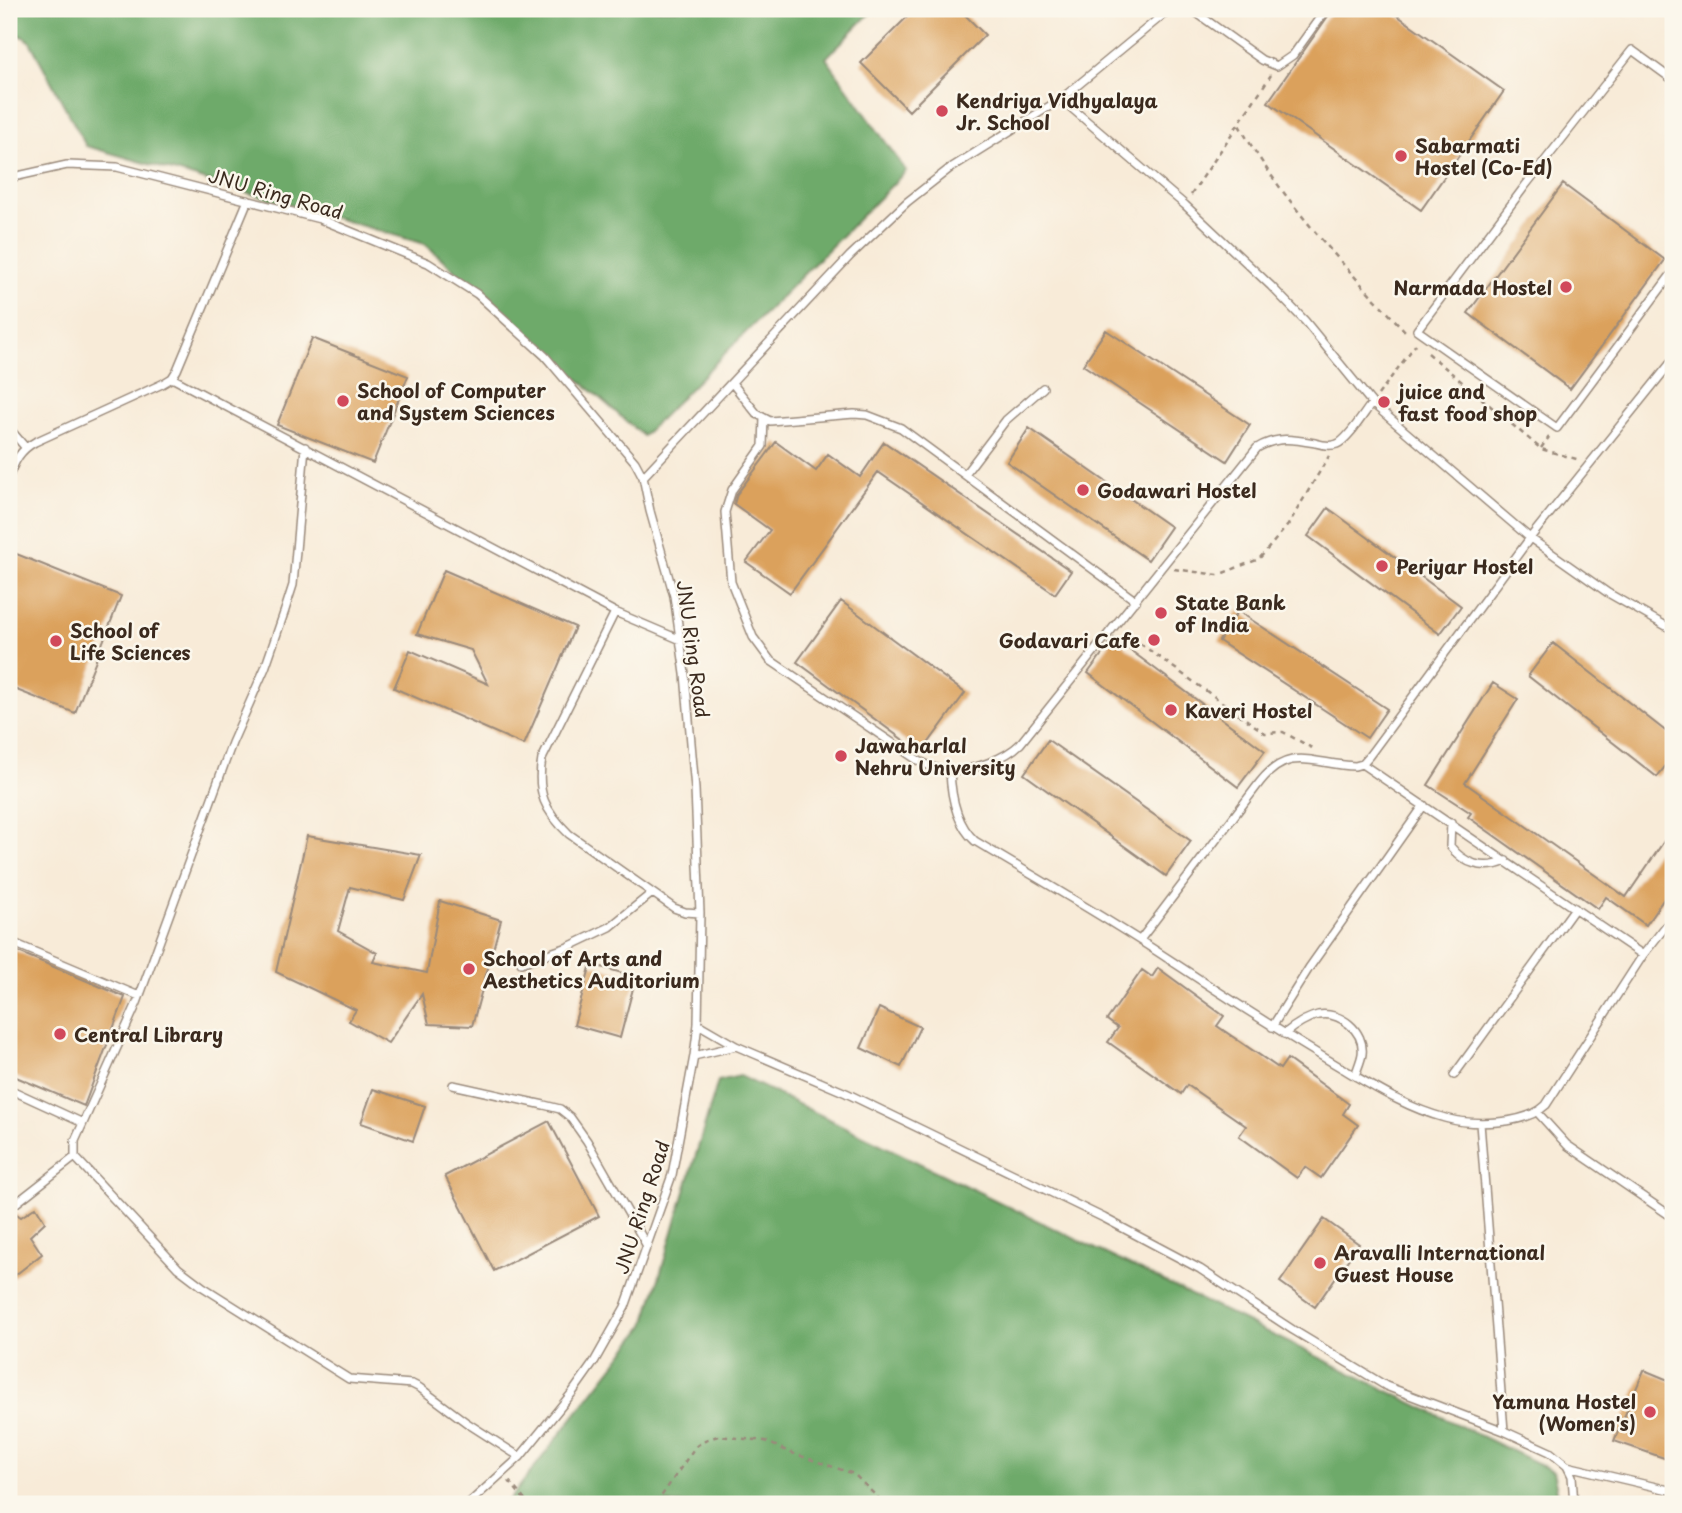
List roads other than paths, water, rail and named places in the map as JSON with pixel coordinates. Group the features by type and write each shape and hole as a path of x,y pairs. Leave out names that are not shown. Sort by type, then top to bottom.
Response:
{"lane":[{"path":"643,477 850,256 907,202 949,169 1061,99 1170,9"},
{"path":"1191,9 1262,60 1277,66 1293,55 1326,9"},
{"path":"1673,80 1632,50 1417,330 1557,428 1670,276 1673,278"},
{"path":"1061,99 1185,205 1306,321 1372,403 1530,538 1608,593 1673,630"},
{"name":"JNU Ring Road","path":"9,178 67,166 117,167 320,219 414,257 435,267 477,295 545,356 635,462 643,477 674,596 681,640 695,789 700,914 698,1024 694,1056 672,1175 625,1307 594,1362 572,1393 520,1457 468,1504"},
{"path":"9,476 25,447 172,378 248,200"},
{"path":"1362,764 1530,538 1673,360"},
{"path":"172,378 615,612 681,640"},
{"path":"732,383 757,414 771,421 854,414 867,415 901,428 1136,601"},
{"path":"965,474 1006,420 1043,388"},
{"path":"764,418 762,446 732,490 725,512 731,582 753,637 770,660 781,668 919,761 950,771 1010,754 1257,448 1267,442 1284,438 1327,446 1337,444 1344,440 1372,403"},
{"path":"9,428 25,447"},
{"path":"15,1204 74,1154 82,1123 139,996 232,743 265,668 293,585 304,447"},
{"path":"615,612 542,759 539,777 542,799 554,820 569,834 674,908 700,914"},
{"path":"1140,940 1268,772 1277,764 1291,759 1305,759 1345,766 1362,764 1643,955"},
{"path":"950,771 956,811 966,834 975,841 1140,940 1272,1027 1355,1076 1392,1097 1426,1112 1459,1122 1480,1123 1538,1113 1546,1105 1643,955 1673,918"},
{"path":"1272,1027 1309,968 1424,805"},
{"path":"1451,823 1450,846 1464,859 1482,866 1506,861"},
{"path":"521,963 568,947 610,927 652,893"},
{"path":"1454,1076 1575,908"},
{"path":"1665,929 1673,935"},
{"path":"9,941 139,996"},
{"path":"1284,1034 1299,1023 1319,1015 1328,1015 1351,1025 1361,1041 1362,1053 1355,1076"},
{"path":"698,1024 736,1046 846,1093 1200,1269 1293,1330 1386,1386 1504,1431 1550,1452 1567,1466 1572,1476 1574,1504"},
{"path":"694,1056 736,1046"},
{"path":"453,1085 560,1109 587,1141 647,1246"},
{"path":"9,1089 82,1123"},
{"path":"1538,1113 1574,1151 1668,1213"},
{"path":"1480,1123 1504,1431"},
{"path":"74,1154 178,1268 203,1287 349,1379 412,1384 421,1388 467,1423 520,1457"},
{"path":"1567,1466 1673,1491"}],"place":[{"name":"Kendriya Vidhyalaya Jr. School","path":"942,111"},
{"name":"Sabarmati Hostel (Co-Ed)","path":"1401,156"},
{"name":"Narmada Hostel","path":"1566,287"},
{"name":"School of Computer and System Sciences","path":"343,401"},
{"name":"juice and fast food shop","path":"1384,402"},
{"name":"Godawari Hostel","path":"1083,490"},
{"name":"Periyar Hostel","path":"1382,566"},
{"name":"State Bank of India","path":"1161,613"},
{"name":"Godavari Cafe","path":"1154,640"},
{"name":"School of Life Sciences","path":"56,641"},
{"name":"Kaveri Hostel","path":"1171,710"},
{"name":"Jawaharlal Nehru University","path":"841,756"},
{"name":"School of Arts and Aesthetics Auditorium","path":"469,969"},
{"name":"Central Library","path":"60,1034"},
{"name":"Aravalli International Guest House","path":"1320,1263"},
{"name":"Yamuna Hostel (Women's)","path":"1650,1412"}]}
